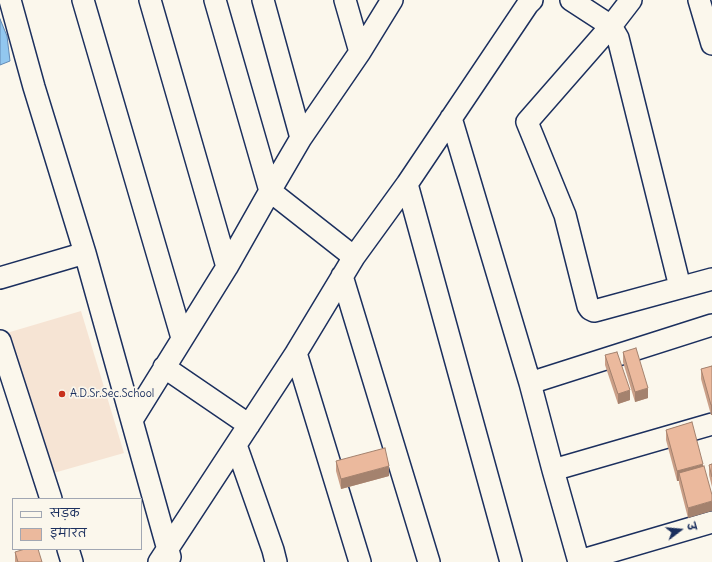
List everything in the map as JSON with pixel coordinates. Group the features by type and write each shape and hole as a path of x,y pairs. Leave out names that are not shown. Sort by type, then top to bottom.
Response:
{"street":[{"path":"10,0 34,87 86,253 132,420 166,557"},
{"path":"83,0 182,338"},
{"path":"150,0 227,267"},
{"path":"215,0 270,191 354,257"},
{"path":"262,0 301,138"},
{"path":"345,0 360,52"},
{"path":"132,420 227,267 301,138 360,52 392,0"},
{"path":"571,0 611,26 618,38 680,287"},
{"path":"631,0 611,26 528,122 565,215 590,309 594,311 712,279"},
{"path":"699,0 712,44"},
{"path":"166,557 296,353 354,257 407,184 529,1"},
{"path":"451,118 530,383 579,561 712,522"},
{"path":"407,184 511,562"},
{"path":"0,278 86,253"},
{"path":"342,276 429,562"},
{"path":"530,383 712,325"},
{"path":"0,341 51,498"},
{"path":"296,353 360,562"},
{"path":"164,367 249,425"},
{"path":"553,470 712,424"},
{"path":"236,445 276,562"},
{"path":"68,550 72,562"}],"shaded area":[{"name":"A.D.Sr.Sec.School","path":"81,311 124,453 43,476 0,335"}],"water":[{"path":"0,19 7,36 10,61 0,65"}],"building":[{"path":"636,348 648,388 635,392 623,352"},
{"path":"617,352 630,390 618,394 605,355"},
{"path":"712,366 712,405 711,405 701,369"},
{"path":"692,422 703,464 677,471 666,430"},
{"path":"385,448 389,466 341,479 336,461"},
{"path":"712,464 712,477 709,465"},
{"path":"704,466 712,495 712,501 688,508 679,473"},
{"path":"22,550 38,550 42,562 18,562 15,552"}],"place":[{"name":"A.D.Sr.Sec.School","path":"62,394"}]}
